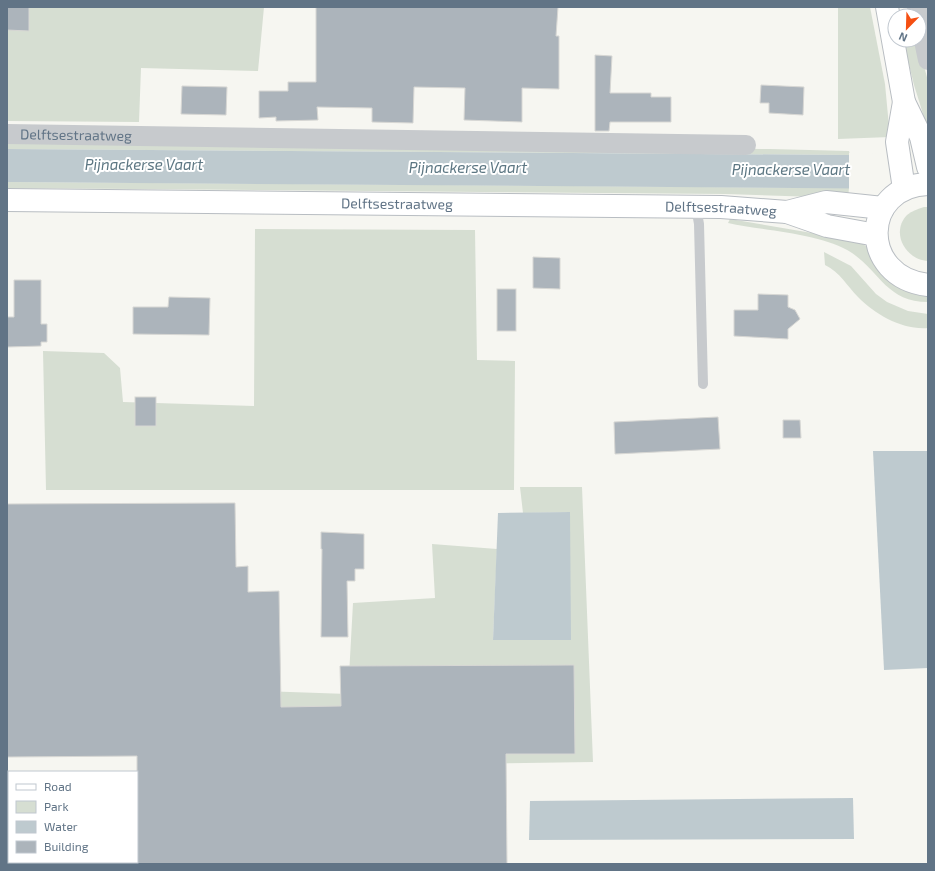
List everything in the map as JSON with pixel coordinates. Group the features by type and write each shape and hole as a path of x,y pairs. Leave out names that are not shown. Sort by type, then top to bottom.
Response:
{"main road":[{"path":"887,7 904,102 921,137 926,159"},
{"path":"894,197 898,151 897,142 904,102"},
{"path":"928,184 918,184 894,197 880,216 876,234 881,254 892,271 903,279 928,285"},
{"name":"Delftsestraatweg","path":"787,212 826,202 894,197"},
{"name":"Delftsestraatweg","path":"7,200 696,207 787,212 827,226 876,234"}],"street":[{"path":"917,7 928,60"},
{"name":"Delftsestraatweg","path":"7,134 746,144"}],"lane":[{"path":"696,207 699,224 703,384"}],"green space":[{"path":"7,7 264,7 258,71 141,68 139,122 7,121"},
{"path":"838,7 870,7 885,84 890,137 838,139"},
{"path":"905,48 919,48 928,81 928,130 914,85"},
{"path":"7,143 770,149 849,151 850,155 7,149"},
{"path":"7,182 849,188 848,198 725,194 7,188"},
{"path":"924,207 928,207 928,261 913,256 907,251 900,237 902,222 907,215"},
{"path":"730,219 859,241 928,293 928,302 914,301 893,292 862,261 840,246 809,237 728,223"},
{"path":"255,229 475,230 477,360 515,361 514,490 46,490 43,351 104,353 120,368 123,402 254,406"},
{"path":"824,252 851,266 876,294 887,302 908,311 928,314 928,328 909,327 899,324 873,310 858,297 835,271 825,265"},
{"path":"520,487 582,487 593,762 231,767 232,690 348,694 353,603 435,598 432,544 497,549 493,640 570,512 523,513"}],"water":[{"name":"Pijnackerse Vaart","path":"7,149 850,155 928,189 7,182"},
{"path":"873,451 928,451 928,668 884,670"},
{"path":"570,512 571,640 493,640 498,513"},
{"path":"853,798 854,839 529,840 530,801"}],"pier":[{"path":"849,153 928,154 928,191 849,190"}],"building":[{"path":"7,7 29,7 29,31 7,30"},
{"path":"316,7 558,7 556,36 559,36 559,89 522,88 522,122 464,120 465,88 414,87 413,123 372,122 372,108 317,107 318,120 276,121 276,117 259,118 259,91 288,91 288,82 316,82"},
{"path":"595,55 612,56 610,93 651,93 651,97 671,97 671,122 610,122 609,131 595,131"},
{"path":"761,85 804,87 803,115 769,113 769,103 760,103"},
{"path":"182,86 227,87 226,115 181,114"},
{"path":"533,257 560,258 560,289 533,288"},
{"path":"14,280 41,280 41,324 47,324 47,342 41,342 41,346 7,347 7,317 14,317"},
{"path":"497,289 516,289 516,331 497,331"},
{"path":"758,294 788,295 788,307 795,310 800,319 788,329 788,339 734,336 734,310 758,310"},
{"path":"169,297 210,298 209,335 133,334 133,307 168,307"},
{"path":"135,397 156,397 156,426 135,426"},
{"path":"718,417 720,449 615,454 614,422"},
{"path":"783,420 800,420 801,438 783,438"},
{"path":"235,503 236,567 248,566 248,592 279,591 281,707 341,706 340,666 574,665 575,754 506,754 507,864 137,864 137,756 7,757 7,504"},
{"path":"321,532 364,534 364,569 355,569 355,581 347,581 348,637 321,637"}]}
